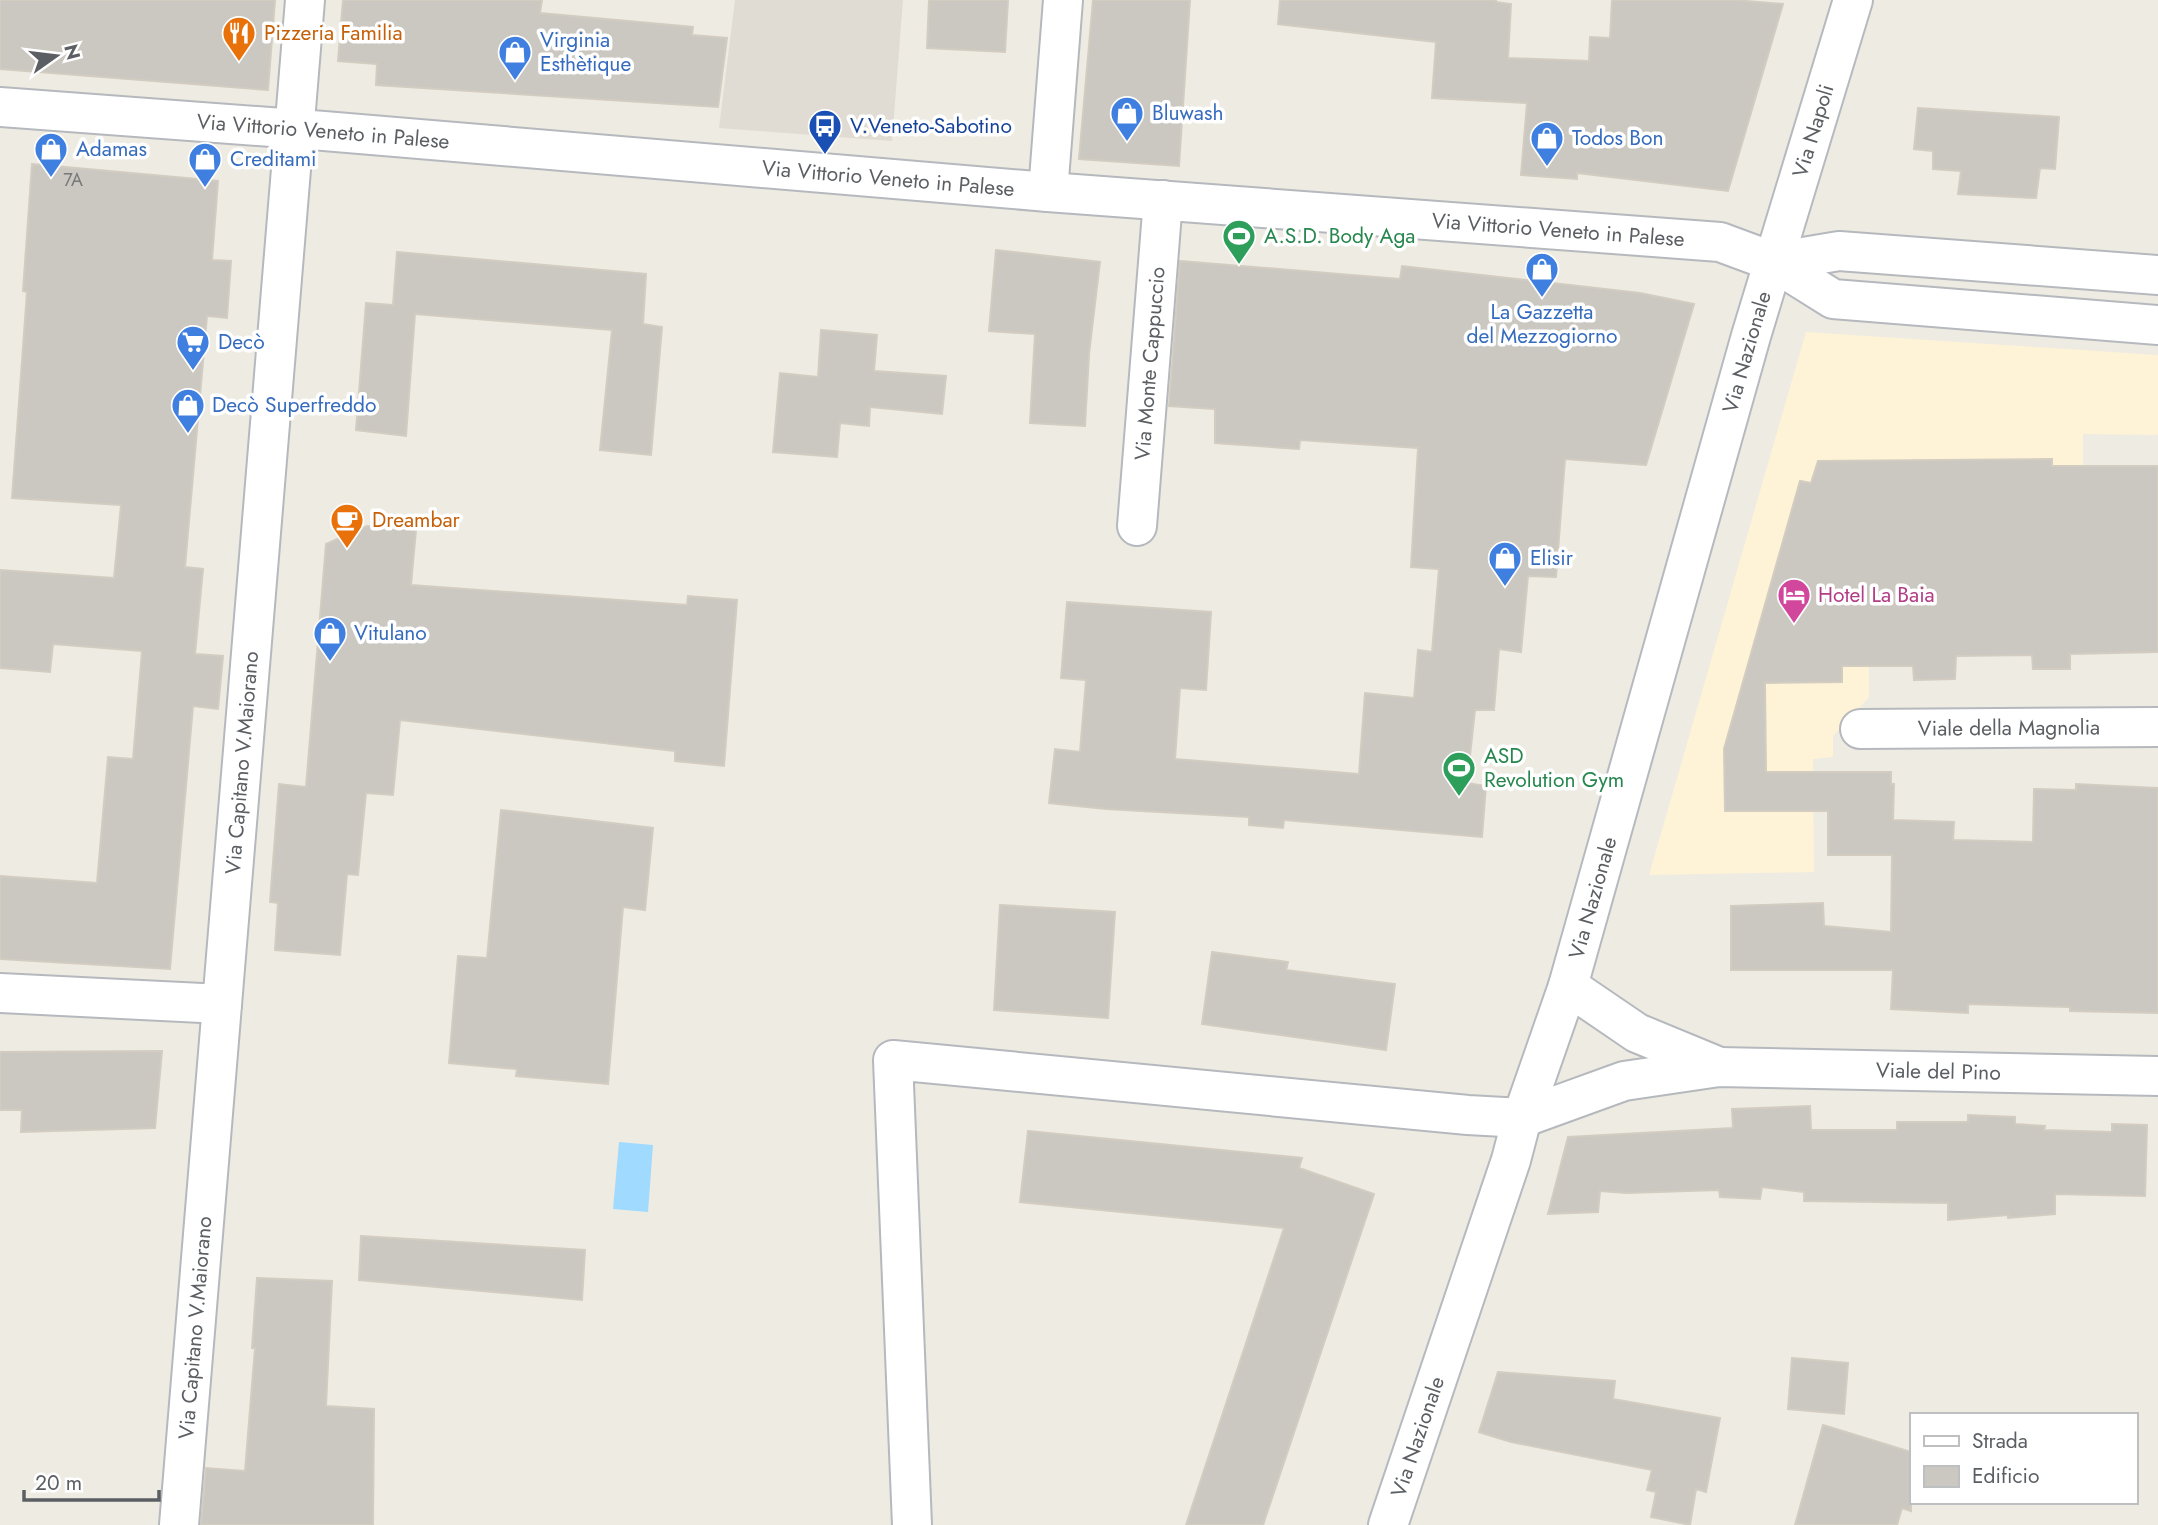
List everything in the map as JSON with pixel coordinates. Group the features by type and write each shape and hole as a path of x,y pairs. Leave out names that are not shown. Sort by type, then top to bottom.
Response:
{"street":[{"name":"Via Capitano V.Maiorano","path":"179,1525 305,0"},
{"path":"1048,192 1063,0"},
{"name":"Via Napoli","path":"1774,262 1853,0"},
{"name":"Via Vittorio Veneto in Palese","path":"0,107 1048,192 1720,242 1774,262 1833,299 2158,325"},
{"name":"Via Monte Cappuccio","path":"1137,526 1163,200"},
{"name":"Via Vittorio Veneto in Palese","path":"1774,262 1839,251 2158,275"},
{"name":"Via Nazionale","path":"1388,1525 1568,986 1774,262"},
{"name":"Viale della Magnolia","path":"1860,729 2158,727"},
{"name":"Viale del Pino","path":"1568,986 1637,1033 1719,1067"},
{"path":"0,993 222,1004"},
{"path":"912,1525 893,1060 1454,1114 1522,1118"},
{"name":"Viale del Pino","path":"1522,1118 1624,1081 1719,1067 2158,1076"}],"shaded area":[{"path":"735,0 903,0 892,141 719,128"},
{"name":"Hotel La Baia","path":"1806,332 2158,355 2158,434 2083,434 2083,551 1868,554 1869,697 1833,736 1833,757 1813,759 1814,872 1649,875"}],"water":[{"path":"619,1142 653,1145 648,1212 613,1209"}],"building":[{"path":"0,0 275,0 268,90 0,69"},
{"path":"343,0 542,0 540,13 693,27 692,35 727,38 718,107 376,85 377,64 338,61"},
{"path":"929,0 1008,0 1005,52 927,48"},
{"path":"1093,0 1190,0 1179,166 1079,159"},
{"path":"1280,0 1496,0 1511,4 1508,58 1589,61 1590,37 1610,38 1612,0 1734,0 1783,4 1728,191 1577,173 1577,179 1521,175 1527,103 1432,98 1436,42 1278,24"},
{"path":"1918,108 2059,117 2055,169 2040,168 2036,198 1958,194 1961,171 1933,169 1933,151 1914,149"},
{"path":"32,164 218,181 212,260 231,261 227,318 207,316 185,567 203,569 195,654 223,656 218,709 193,706 170,969 0,959 0,876 97,883 108,757 133,759 142,651 53,644 50,672 0,668 0,570 114,578 121,505 12,498 27,292 23,291"},
{"path":"996,250 1100,262 1089,354 1085,426 1030,423 1035,334 989,331"},
{"path":"397,252 646,274 643,324 662,327 651,455 600,450 612,330 415,314 406,436 356,430 366,303 393,305"},
{"path":"1180,261 1400,279 1402,266 1640,293 1694,304 1646,465 1565,459 1556,577 1528,576 1521,652 1499,649 1494,710 1475,710 1467,783 1486,786 1482,837 1284,820 1283,828 1249,825 1249,817 1049,803 1055,749 1080,752 1086,680 1061,678 1067,602 1211,612 1206,690 1180,688 1175,759 1359,774 1365,693 1414,698 1418,650 1432,652 1439,569 1411,567 1418,448 1300,440 1299,449 1215,443 1215,409 1169,406"},
{"path":"821,330 877,335 874,371 946,376 942,414 870,407 869,426 840,423 837,457 773,452 780,373 818,377"},
{"path":"2052,459 2052,466 2158,466 2158,652 2070,654 2070,669 2033,669 2032,655 1956,656 1955,679 1914,680 1913,666 1842,666 1842,682 1765,683 1766,772 1891,772 1891,784 1894,784 1893,820 1954,822 1953,840 2033,842 2034,789 2076,790 2076,784 2158,788 2158,1013 2070,1011 2070,1007 1968,1004 1968,1013 1891,1009 1893,970 1731,970 1731,906 1823,903 1824,926 1891,932 1892,855 1828,855 1828,811 1725,811 1724,749 1800,481 1811,483 1818,461"},
{"path":"367,526 416,530 411,585 687,605 688,596 737,600 724,766 675,761 675,751 400,720 393,795 366,793 358,875 347,874 340,955 275,950 278,903 270,902 279,784 306,787 326,544"},
{"path":"501,810 653,828 645,910 623,907 608,1084 516,1076 517,1069 449,1063 458,956 487,958"},
{"path":"1000,905 1115,912 1108,1018 994,1010"},
{"path":"1212,952 1288,962 1286,970 1395,984 1386,1050 1202,1024"},
{"path":"162,1051 155,1128 21,1132 22,1110 0,1110 0,1052"},
{"path":"1810,1106 1811,1130 1897,1130 1897,1122 1968,1122 1968,1115 2015,1117 2015,1124 2045,1126 2044,1130 2112,1132 2112,1124 2147,1125 2145,1196 2055,1194 2055,1214 1948,1220 1948,1203 1804,1201 1804,1192 1762,1187 1760,1199 1720,1197 1719,1190 1626,1193 1600,1191 1598,1212 1548,1214 1568,1137 1733,1128 1732,1109"},
{"path":"1028,1131 1302,1158 1299,1168 1374,1194 1263,1525 1186,1525 1284,1228 1020,1202"},
{"path":"361,1236 585,1250 582,1300 359,1280"},
{"path":"257,1278 332,1281 326,1406 374,1409 373,1525 201,1525 206,1468 245,1471 255,1348 252,1348"},
{"path":"1792,1358 1848,1363 1844,1414 1788,1409"},
{"path":"1498,1372 1615,1381 1613,1399 1720,1418 1706,1492 1696,1489 1690,1525 1651,1517 1656,1492 1647,1490 1652,1470 1511,1442 1479,1432"},
{"path":"1823,1425 1910,1452 1911,1511 1902,1508 1897,1525 1795,1525"}],"place":[{"name":"Pizzeria Familia","path":"239,63"},
{"name":"Virginia Esthètique","path":"515,82"},
{"name":"Bluwash","path":"1127,143"},
{"name":"V.Veneto-Sabotino","path":"825,156"},
{"name":"Todos Bon","path":"1547,168"},
{"name":"Adamas","path":"51,179"},
{"name":"Creditami","path":"205,189"},
{"name":"A.S.D. Body Aga","path":"1239,266"},
{"name":"La Gazzetta del Mezzogiorno","path":"1542,299"},
{"name":"Decò","path":"193,372"},
{"name":"Decò Superfreddo","path":"188,435"},
{"name":"Dreambar","path":"347,550"},
{"name":"Elisir","path":"1505,588"},
{"name":"Hotel La Baia","path":"1794,625"},
{"name":"Vitulano","path":"330,663"},
{"name":"ASD Revolution Gym","path":"1459,798"}]}
